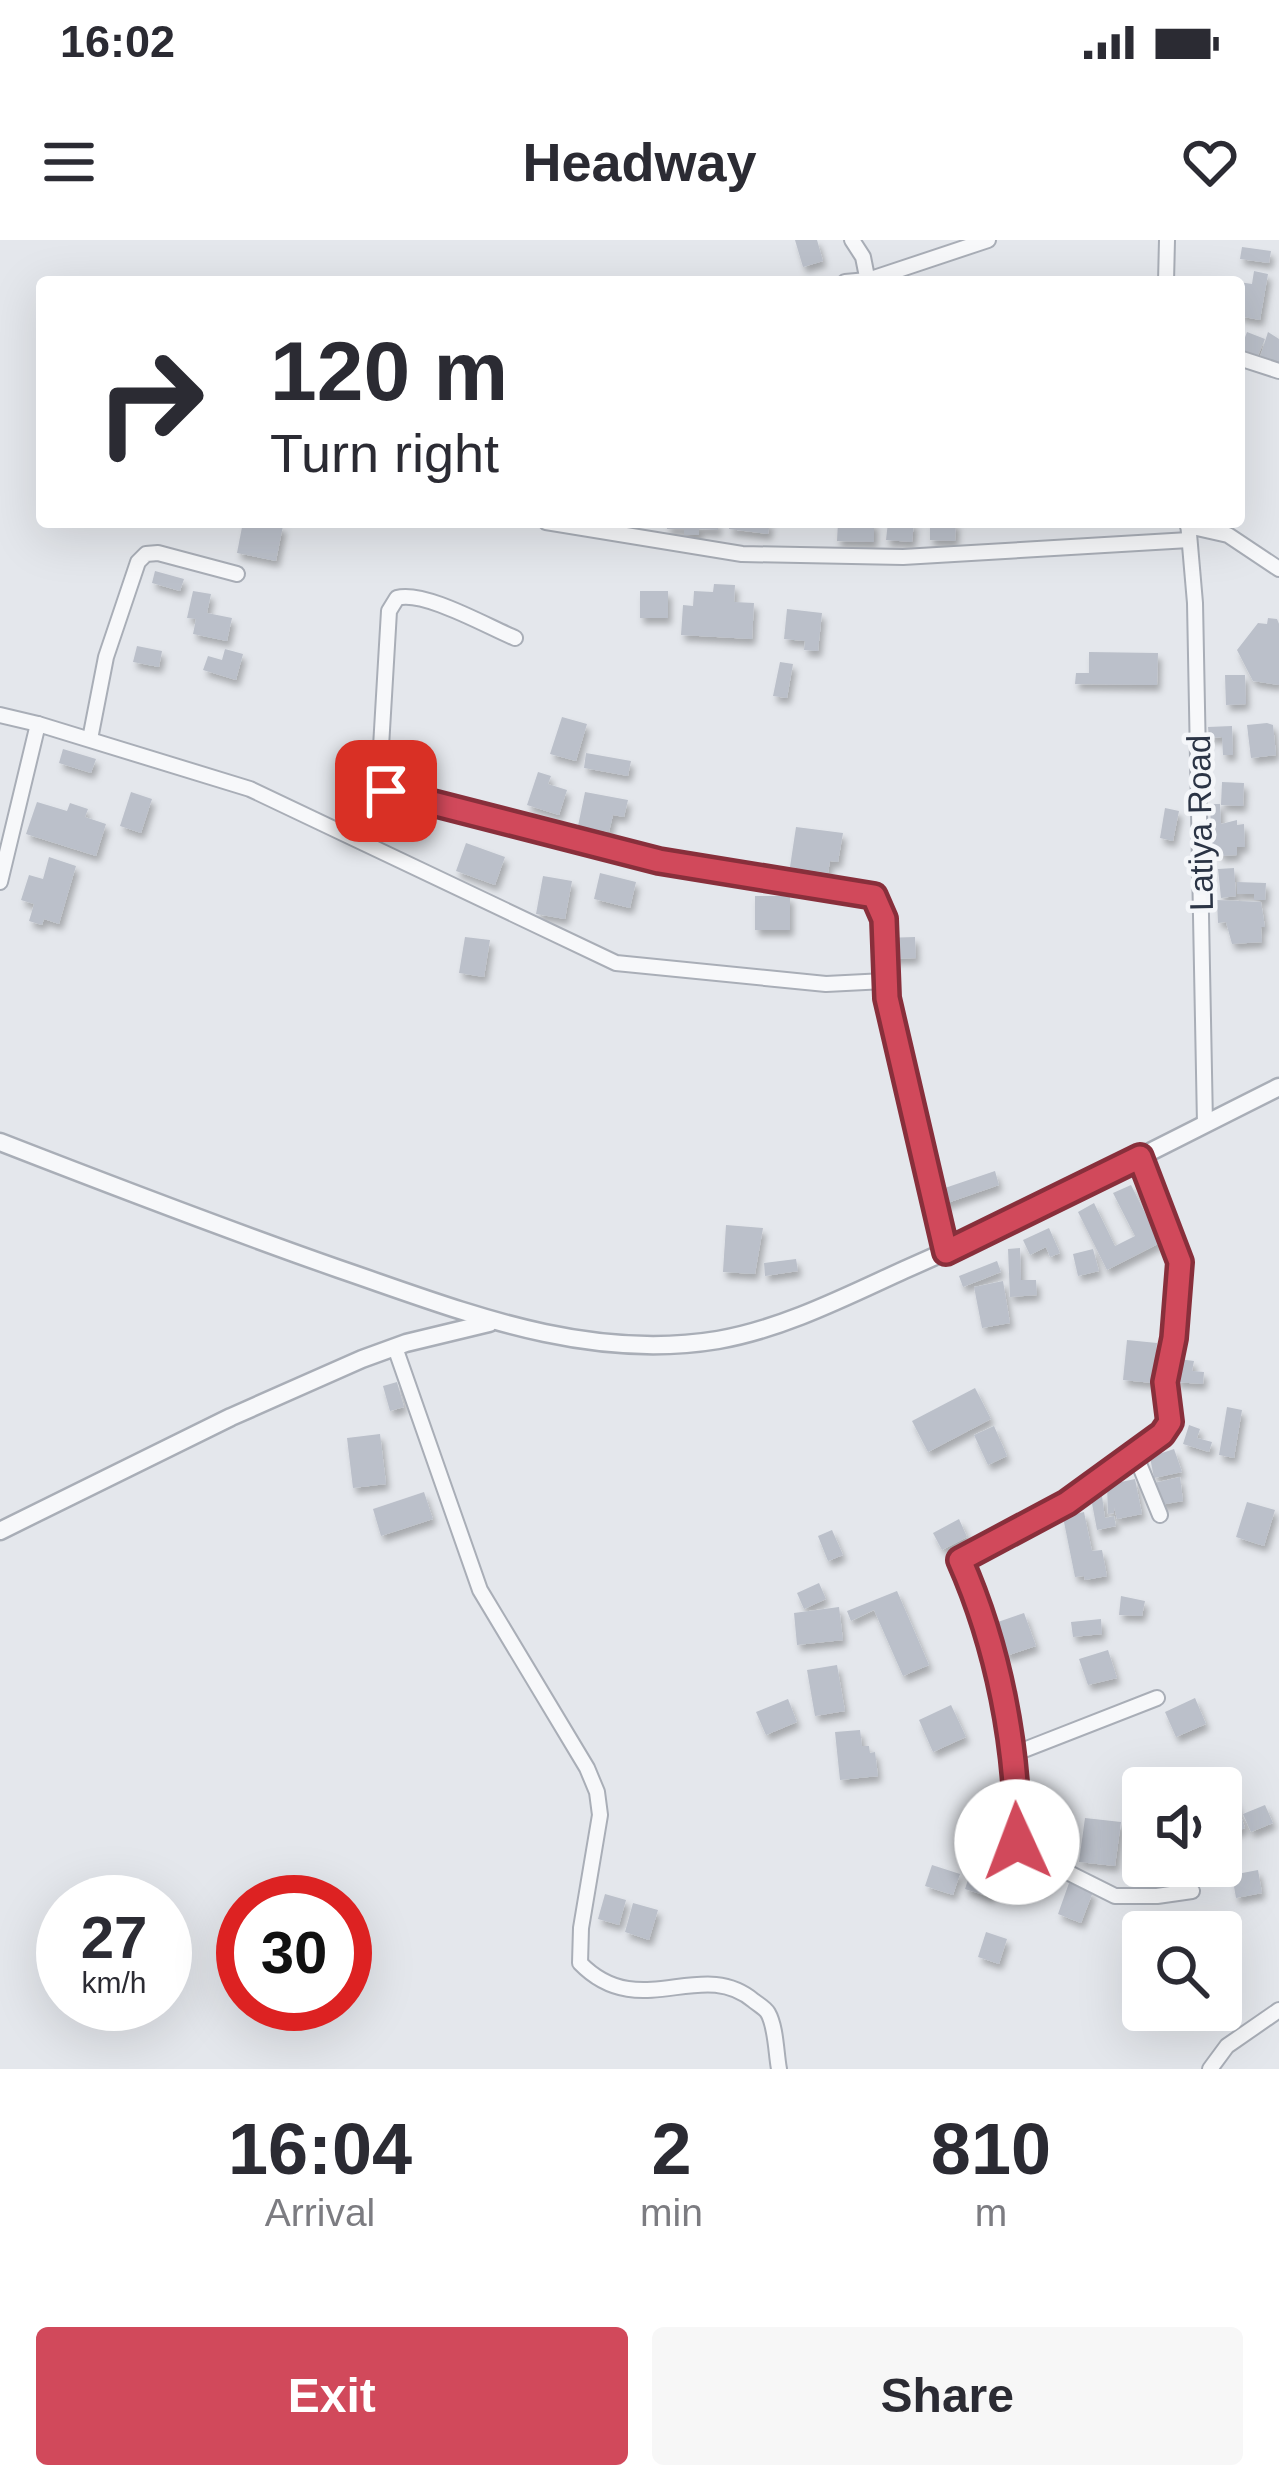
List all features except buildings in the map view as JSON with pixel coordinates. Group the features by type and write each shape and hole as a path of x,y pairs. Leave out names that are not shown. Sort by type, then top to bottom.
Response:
{"street":[{"path":"852,240 867,276"},
{"path":"883,276 988,240"},
{"path":"1166,276 1167,240"},
{"path":"1245,360 1279,371"},
{"path":"583,528 742,554 903,557 1188,529 1228,535 1279,568"},
{"name":"Latiya Road","path":"1188,529 1196,603 1205,1124"},
{"path":"90,740 106,657 138,562 146,554 158,553 237,574"},
{"path":"515,638 425,600 407,595 397,598 389,611 380,764 380,781 386,791 659,861 874,896 884,919 885,981 946,1252"},
{"path":"0,716 250,789 616,963 826,984 885,981"},
{"path":"0,882 38,724"},
{"path":"0,1142 188,1216 493,1322 617,1345 721,1339 781,1322 946,1252 1279,1087"},
{"path":"1140,1157 1180,1262 1165,1382 1170,1422 1162,1434 1067,1503 960,1560 983,1613 1018,1800 1017,1842 1115,1895 1192,1891"},
{"path":"0,1531 231,1417 362,1359 493,1322"},
{"path":"398,1353 480,1590 587,1768 596,1792 600,1815 580,1928 580,1963 597,1980 622,1989 667,1990 721,1983 738,1988 769,2013 779,2069"},
{"path":"1135,1454 1160,1515"},
{"path":"1011,1755 1157,1698"},
{"path":"1210,2069 1227,2046 1279,2010"}],"route":[{"path":"386,791 659,861 874,896 884,919 887,998 946,1252 1140,1157 1180,1262 1165,1382 1170,1422 1162,1434 1067,1503 960,1560 983,1613 993,1658 1018,1800 1017,1842"}]}
